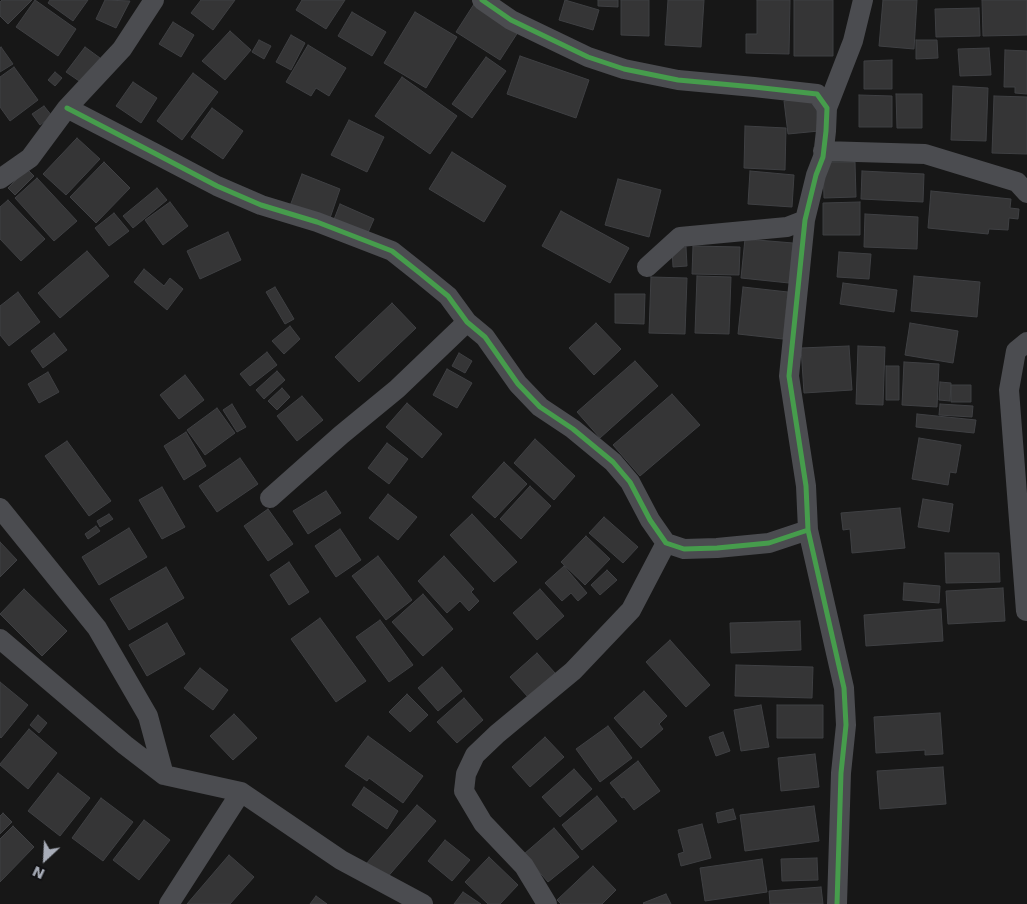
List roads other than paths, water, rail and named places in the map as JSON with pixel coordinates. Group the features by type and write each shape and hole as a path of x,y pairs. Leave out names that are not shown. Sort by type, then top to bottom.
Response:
{"street":[{"path":"0,179 30,158 67,108 122,49 154,0"},
{"path":"482,0 511,20 588,57 624,69 678,80 817,94 827,108"},
{"path":"837,904 841,774 846,725 844,688 808,530 806,486 789,376 805,220 816,175 823,158 827,108 853,41 863,0"},
{"path":"67,108 217,186 262,205 317,222 392,251 448,296 466,322 485,337 518,384 540,407 572,429 613,462 630,482 650,520 666,543 684,549 716,548 769,543 808,530"},
{"path":"823,151 925,154 1017,182 1027,192"},
{"path":"648,267 680,238 787,227 805,220"},
{"path":"270,498 341,435 397,389 466,322"},
{"path":"1026,611 1009,390 1016,351 1027,342"},
{"path":"0,508 97,628 148,716 164,775"},
{"path":"547,904 524,866 483,823 464,791 466,774 474,755 573,671 631,610 666,543"},
{"path":"0,639 125,745 164,775 241,792 341,860 423,904"},
{"path":"169,904 241,792"}]}
